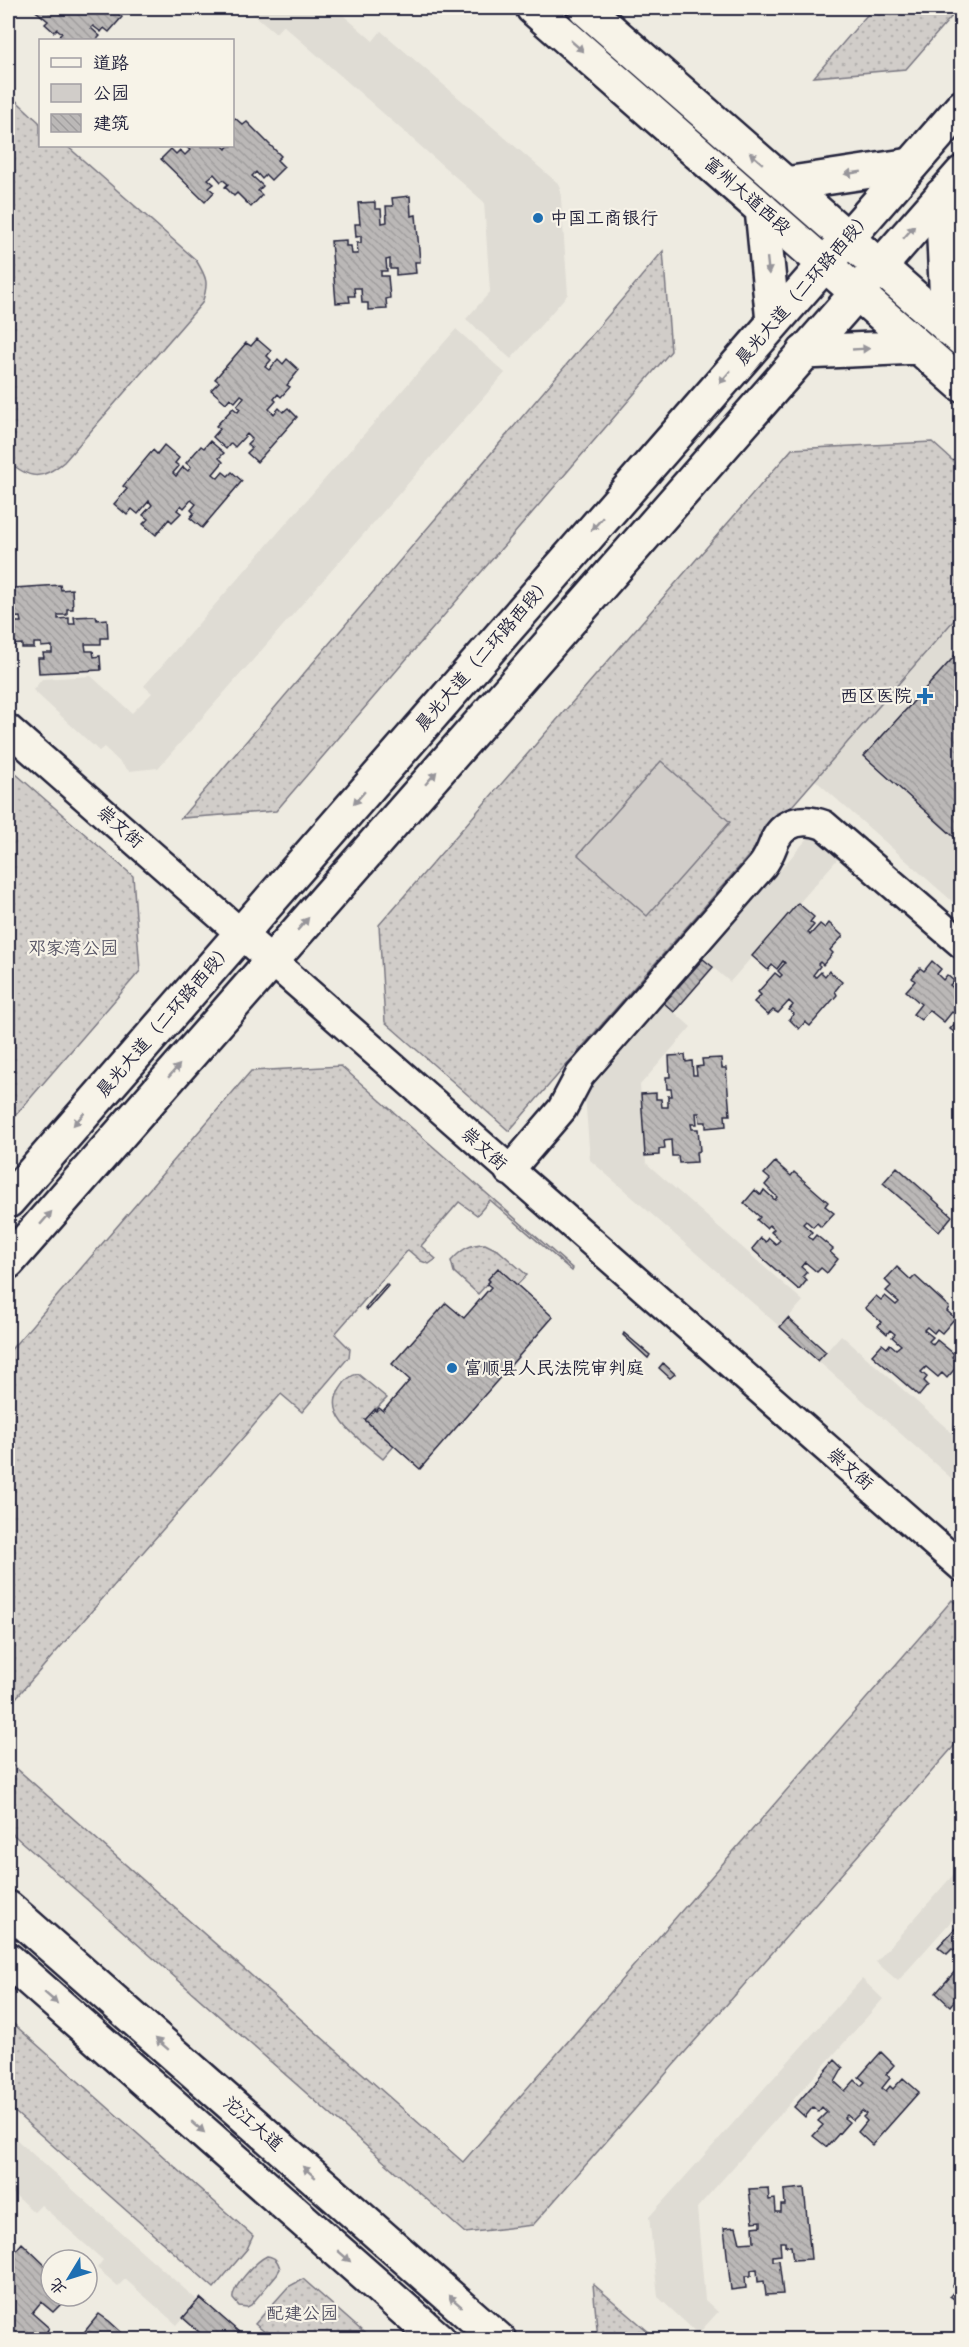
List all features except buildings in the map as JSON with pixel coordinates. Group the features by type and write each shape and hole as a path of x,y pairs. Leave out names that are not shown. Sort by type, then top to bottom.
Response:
{"main road":[{"name":"富州大道西段","path":"533,8 962,385"},
{"name":"富州大道西段","path":"585,8 955,333"},
{"name":"晨光大道（二环路西段）","path":"8,1201 962,107"},
{"path":"784,184 911,165"},
{"path":"8,1262 952,184"},
{"path":"952,184 955,333"},
{"path":"762,209 773,322"},
{"path":"804,352 918,347"},
{"name":"沱江大道","path":"8,1908 500,2340"},
{"path":"8,1960 439,2340"}],"street":[{"name":"崇文街","path":"8,729 962,1568"},
{"path":"509,1171 562,1109 580,1075 768,859 780,833 795,822 811,820 824,825 962,945"}],"shaded area":[{"path":"246,8 335,8 373,41 381,31 560,185 568,294 511,359 466,319 490,292 484,202 283,25 276,33"},
{"path":"456,329 505,373 158,768 129,771 104,747 99,751 33,690 42,679 91,676 132,713 152,693 144,686"},
{"name":"西区医院","path":"961,612 961,909 815,780"},
{"path":"814,831 841,855 730,982 703,959"},
{"path":"664,1003 691,1027 640,1085 646,1163 803,1301 780,1327 590,1160 585,1095"},
{"path":"841,1335 961,1439 961,1485 818,1361"},
{"path":"961,1866 961,1910 898,1981 876,1962"},
{"path":"862,1979 883,1999 697,2208 705,2300 718,2312 698,2334 658,2297 649,2217"},
{"path":"8,2132 198,2301 177,2325 125,2279 118,2286 99,2270 103,2260 99,2256 99,2248 89,2248 41,2205 34,2212 8,2189"}],"green space":[{"path":"873,8 959,8 906,69 814,77"},
{"path":"8,93 39,122 39,147 68,147 196,260 205,276 206,290 202,303 64,462 42,475 35,475 22,471 8,461"},
{"path":"663,251 671,351 276,811 181,818"},
{"path":"932,442 961,468 961,612 509,1131 385,1022 379,925 792,449"},
{"path":"661,761 730,822 647,916 578,855"},
{"name":"邓家湾公园","path":"8,767 133,876 140,971 8,1124"},
{"path":"341,1066 573,1269 572,1271 490,1200 477,1215 459,1202 421,1246 436,1259 429,1264 421,1261 408,1250 335,1334 350,1349 349,1357 302,1412 281,1394 8,1707 8,1353 251,1071"},
{"path":"485,1244 499,1251 527,1275 517,1285 490,1281 478,1294 454,1272 451,1261 466,1248"},
{"path":"358,1374 387,1398 365,1420 394,1446 383,1459 356,1437 336,1410 336,1399 345,1381"},
{"path":"952,1600 961,1608 961,1738 533,2225 465,2233 8,1830 8,1761 463,2162"},
{"path":"8,2019 253,2236 247,2249 214,2288 8,2106"},
{"path":"267,2256 276,2260 280,2269 251,2305 239,2306 233,2299 236,2288 251,2269"},
{"name":"配建公园","path":"303,2279 371,2339 273,2339 255,2324 288,2287"},
{"path":"593,2284 657,2339 598,2339"}],"place":[{"name":"中国工商银行","path":"538,218"},
{"name":"西区医院","path":"925,696"},
{"name":"富顺县人民法院审判庭","path":"452,1368"}]}
